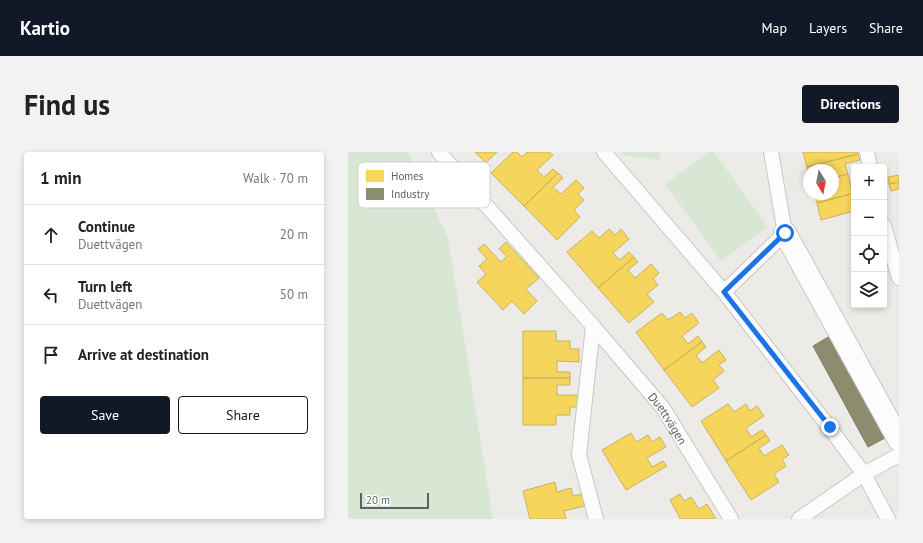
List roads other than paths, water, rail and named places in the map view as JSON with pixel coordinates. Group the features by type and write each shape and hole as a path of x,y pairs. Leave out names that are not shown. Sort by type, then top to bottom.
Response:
{"street":[{"path":"785,233 899,440"}],"lane":[{"name":"Duettvägen","path":"439,152 448,162"},
{"path":"724,292 785,233 771,152"},
{"path":"866,152 869,164"},
{"path":"610,155 724,292 830,427 864,474 888,519"},
{"name":"Duettvägen","path":"488,208 663,408 731,519"},
{"path":"887,236 899,278"},
{"path":"592,326 579,454 596,519"},
{"path":"799,519 864,474 899,455"}]}
